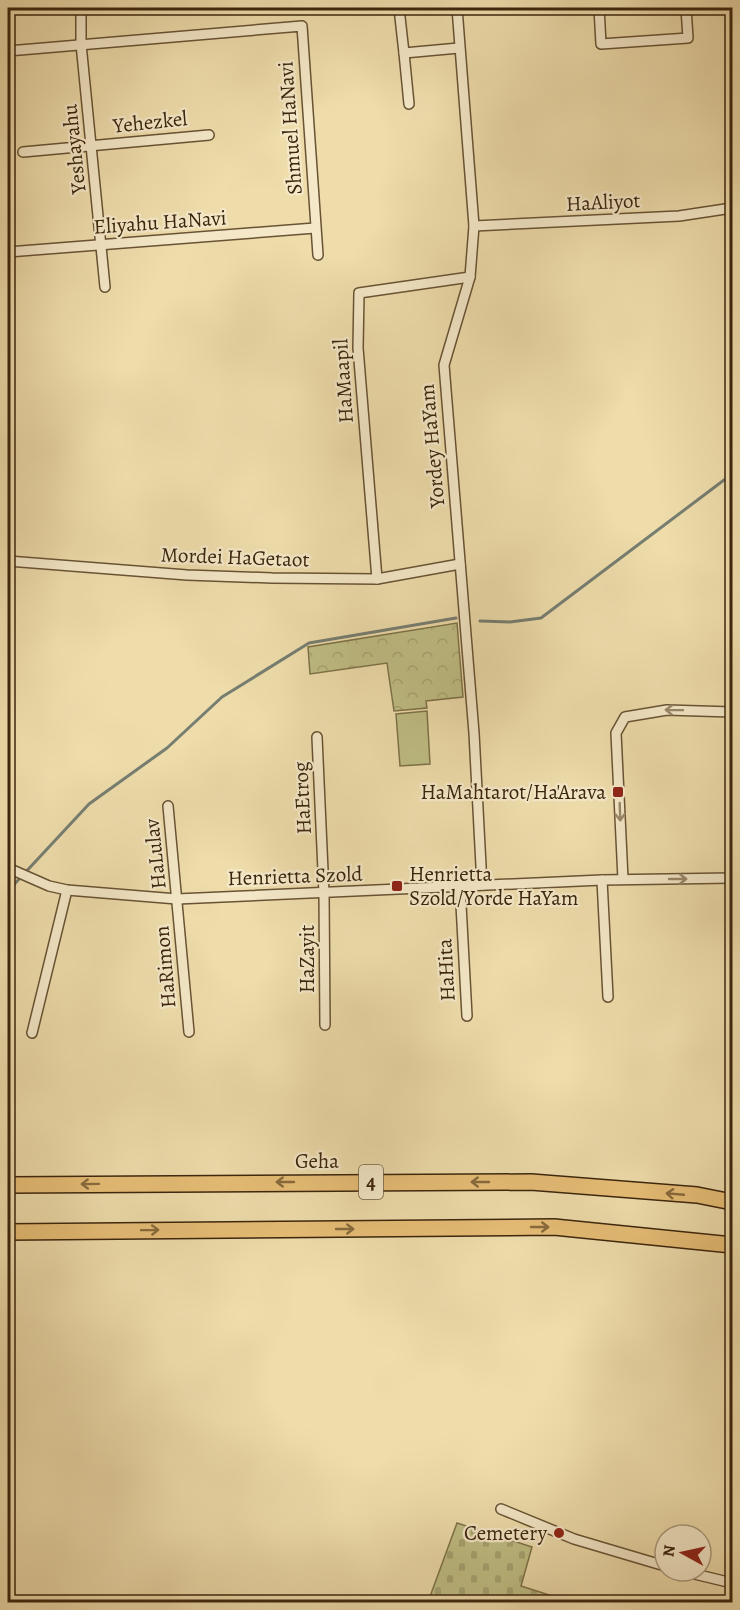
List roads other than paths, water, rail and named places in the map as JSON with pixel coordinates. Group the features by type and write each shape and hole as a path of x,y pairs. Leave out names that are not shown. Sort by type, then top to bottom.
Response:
{"highway":[{"name":"Geha","path":"8,1185 531,1182 697,1196 732,1202"},
{"name":"4","path":"8,1232 554,1227 732,1245"}],"street":[{"name":"Yeshayahu","path":"81,8 81,44 105,288"},
{"path":"399,8 409,104"},
{"name":"Yordey HaYam","path":"457,8 474,226 470,277 444,365 474,734 482,885"},
{"path":"599,8 601,44 688,38 686,8"},
{"name":"Shmuel HaNavi","path":"81,44 302,26 318,255"},
{"path":"8,51 81,44"},
{"path":"404,53 459,48"},
{"name":"Yehezkel","path":"23,152 209,135"},
{"name":"HaAliyot","path":"474,226 679,216 732,208"},
{"name":"Eliyahu HaNavi","path":"8,252 315,228"},
{"name":"HaMaapil","path":"377,579 358,348 359,293 470,277"},
{"name":"Mordei HaGetaot","path":"8,561 187,575 377,579 460,564"},
{"path":"623,879 616,733 625,717 667,710 732,712"},
{"name":"HaEtrog","path":"317,737 324,893"},
{"name":"HaLulav","path":"168,806 177,899"},
{"name":"Henrietta Szold","path":"8,868 49,886 67,890 177,899 602,879 732,878"},
{"path":"602,879 608,997"},
{"name":"HaHita","path":"460,886 467,1016"},
{"path":"32,1033 67,890"},
{"name":"HaZayit","path":"324,893 325,1025"},
{"name":"HaRimon","path":"177,899 189,1032"},
{"path":"501,1509 574,1539 653,1562"},
{"path":"713,1578 732,1583"}],"waterway":[{"path":"480,621 510,622 541,618 732,474"},
{"path":"8,891 89,804 167,748 222,697 309,643 456,618"}],"place":[{"name":"HaMahtarot/Ha'Arava","path":"618,792"},
{"name":"Henrietta Szold/Yorde HaYam","path":"397,886"},
{"name":"Cemetery","path":"559,1533"}]}
